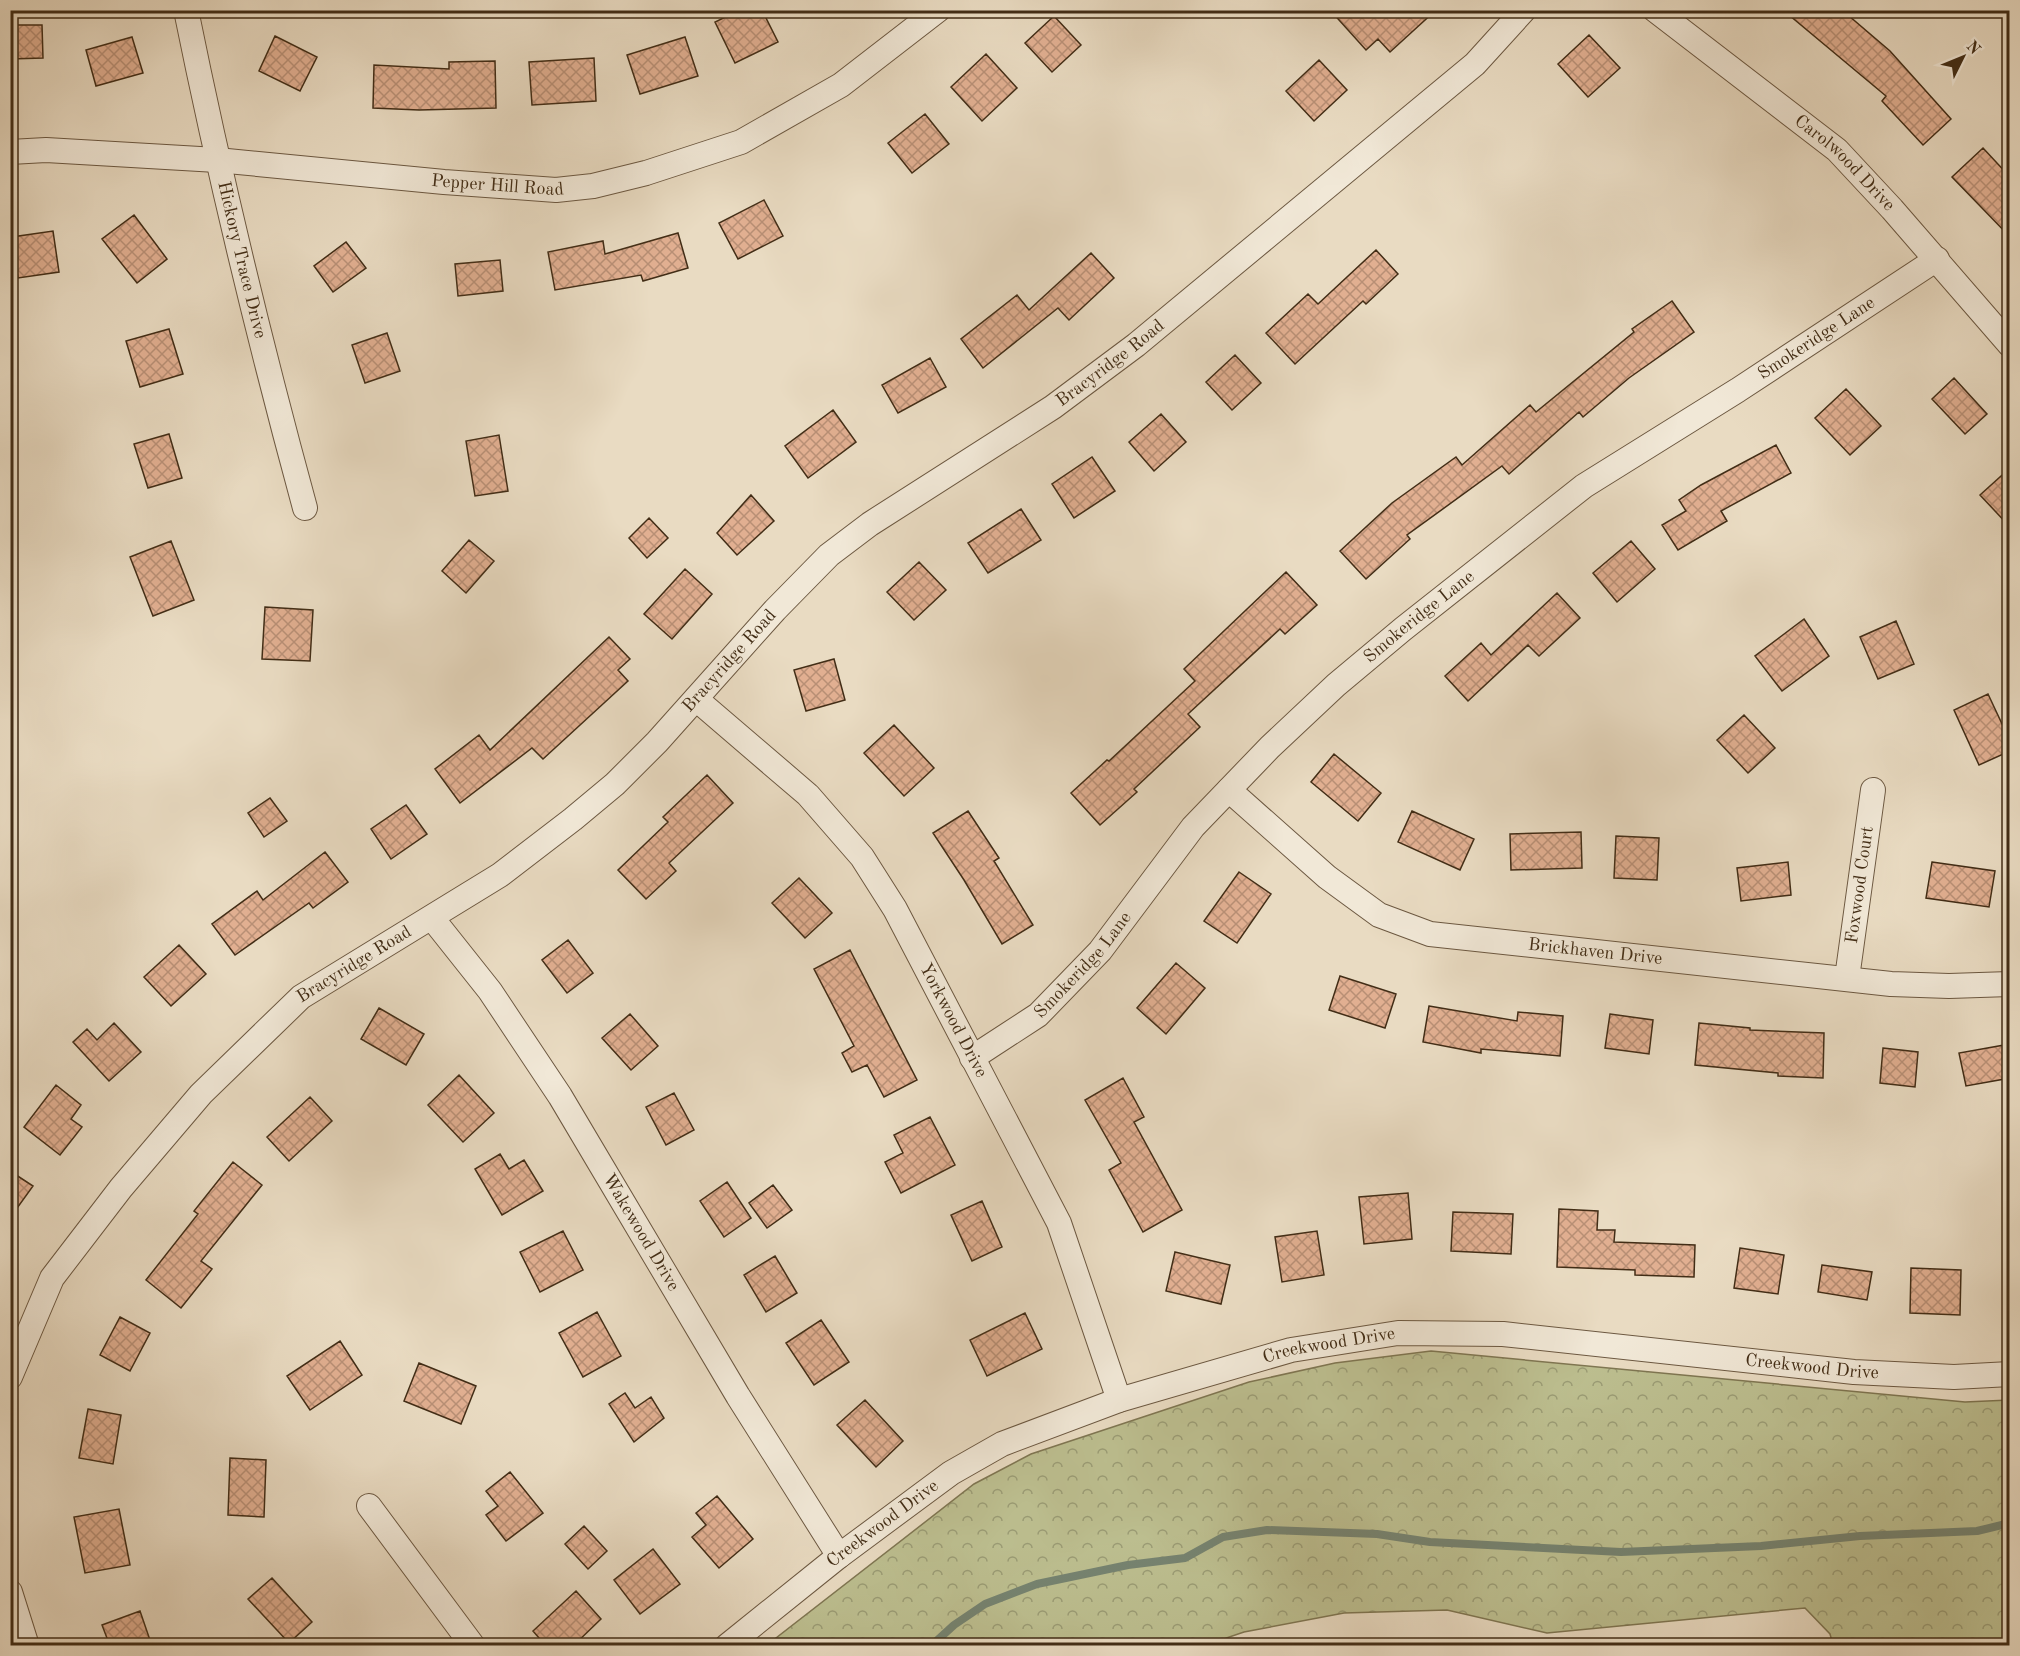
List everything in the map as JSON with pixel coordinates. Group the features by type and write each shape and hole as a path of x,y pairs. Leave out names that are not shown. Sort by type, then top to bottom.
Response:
{"street":[{"name":"Hickory Trace Drive","path":"186,10 217,160 305,508"},
{"name":"Pepper Hill Road","path":"10,152 46,150 217,160 444,182 556,190 593,186 646,173 741,141 841,85 938,10"},
{"name":"Bracyridge Road","path":"10,1377 52,1278 121,1188 201,1094 301,997 500,875 581,812 615,784 696,699 775,609 829,555 870,525 1053,407 1136,345 1475,64 1524,10"},
{"name":"Carolwood Drive","path":"1655,10 1837,150 1937,260 2010,345"},
{"name":"Smokeridge Lane","path":"972,1058 1038,1015 1100,951 1193,827 1270,747 1336,686 1403,629 1584,486 1738,390 1937,260"},
{"name":"Yorkwood Drive","path":"696,699 808,795 862,857 895,909 1059,1223 1119,1400"},
{"name":"Brickhaven Drive","path":"1229,790 1327,877 1379,915 1430,934 1891,984 1949,986 2010,984"},
{"name":"Foxwood Court","path":"1847,978 1873,790"},
{"name":"Wakewood Drive","path":"432,918 490,992 560,1096 738,1396 838,1556"},
{"name":"Creekwood Drive","path":"727,1646 838,1556 951,1473 1002,1444 1119,1400 1291,1350 1398,1333 1503,1334 1854,1372 1954,1377 2010,1374"},
{"path":"369,1506 474,1646"},
{"path":"10,1592 27,1646"}],"green space":[{"path":"1431,1351 1965,1402 2009,1400 2009,1643 2003,1646 1833,1645 1830,1634 1805,1608 1547,1633 1447,1610 1344,1613 1244,1632 1203,1646 767,1645 974,1484 1031,1454 1249,1382 1335,1363"}],"building":[{"path":"740,10 762,10 778,42 735,63 715,22"},
{"path":"1330,10 1436,10 1390,52 1378,39 1366,50"},
{"path":"1783,10 1842,10 1890,51 1951,119 1923,145 1882,101 1886,96"},
{"path":"1054,16 1081,45 1052,72 1025,43"},
{"path":"10,25 42,25 43,58 10,59"},
{"path":"1589,35 1620,68 1588,97 1558,64"},
{"path":"275,36 317,57 300,91 259,71"},
{"path":"132,37 143,73 96,86 86,50"},
{"path":"685,37 698,76 640,94 627,55"},
{"path":"986,54 1017,88 982,121 951,87"},
{"path":"594,58 596,101 532,105 529,62"},
{"path":"1319,60 1347,90 1314,121 1286,91"},
{"path":"495,61 496,108 419,110 373,108 374,65 449,69 449,62"},
{"path":"925,114 949,144 912,173 888,143"},
{"path":"1983,148 2010,177 2010,237 1952,177"},
{"path":"764,200 783,236 738,259 719,223"},
{"path":"134,215 167,259 137,283 102,239"},
{"path":"53,231 59,272 18,278 12,237"},
{"path":"678,233 688,268 643,281 641,275 555,290 548,252 603,241 605,254"},
{"path":"346,242 366,268 333,292 314,266"},
{"path":"1376,250 1398,274 1366,304 1363,301 1295,364 1266,333 1308,294 1318,304"},
{"path":"1091,253 1114,278 1069,320 1058,308 983,368 961,339 1017,295 1029,310"},
{"path":"500,260 503,291 458,296 455,264"},
{"path":"1672,301 1694,332 1629,378 1583,417 1579,412 1509,474 1502,466 1407,535 1410,539 1366,579 1340,551 1392,503 1456,457 1462,465 1530,405 1536,412 1634,332 1632,329"},
{"path":"169,329 183,374 140,387 126,341"},
{"path":"387,333 400,371 365,383 352,345"},
{"path":"1235,355 1261,383 1232,410 1206,382"},
{"path":"930,358 946,387 898,413 882,385"},
{"path":"1954,378 1987,414 1965,434 1932,399"},
{"path":"1846,389 1881,426 1850,455 1815,418"},
{"path":"833,410 856,442 808,478 785,446"},
{"path":"1161,414 1186,442 1154,471 1129,442"},
{"path":"169,434 182,478 148,488 134,444"},
{"path":"499,435 508,491 475,496 466,441"},
{"path":"1776,445 1791,473 1721,511 1727,521 1678,550 1662,525 1686,511 1679,500 1701,485"},
{"path":"1092,457 1115,491 1074,518 1052,484"},
{"path":"2010,468 2010,527 1980,495"},
{"path":"751,495 774,521 737,555 717,533"},
{"path":"1021,509 1041,540 988,573 968,543"},
{"path":"649,518 668,538 647,558 629,538"},
{"path":"469,540 494,561 466,593 442,571"},
{"path":"171,541 194,600 153,616 130,557"},
{"path":"1631,541 1655,569 1617,602 1593,573"},
{"path":"919,562 946,590 914,620 887,592"},
{"path":"685,569 712,594 672,639 644,614"},
{"path":"1286,572 1317,605 1285,634 1280,629 1188,714 1200,727 1134,789 1137,792 1100,825 1071,793 1195,681 1184,669"},
{"path":"1557,593 1580,618 1539,656 1528,645 1468,701 1445,676 1481,643 1491,655"},
{"path":"265,607 313,610 310,661 262,659"},
{"path":"1804,619 1829,656 1782,691 1755,656"},
{"path":"1896,621 1914,664 1878,679 1860,637"},
{"path":"609,637 630,659 618,670 628,681 543,759 532,748 460,803 435,769 479,735 490,750"},
{"path":"834,659 845,700 806,711 794,670"},
{"path":"1988,694 2010,741 2010,751 1979,765 1954,710"},
{"path":"1744,715 1775,748 1748,773 1717,740"},
{"path":"894,725 934,768 904,796 864,753"},
{"path":"1334,754 1381,793 1358,821 1311,782"},
{"path":"707,775 733,803 669,863 676,871 646,899 618,870 668,822 663,817"},
{"path":"270,798 287,821 264,837 248,813"},
{"path":"406,805 427,834 391,859 371,829"},
{"path":"968,811 999,858 994,861 1033,925 1002,944 933,833"},
{"path":"1412,811 1474,839 1460,870 1398,842"},
{"path":"1581,832 1582,868 1511,870 1510,834"},
{"path":"1616,836 1659,838 1657,880 1614,878"},
{"path":"325,852 348,882 313,908 309,903 235,955 212,924 257,891 263,900"},
{"path":"1788,862 1791,895 1741,901 1737,868"},
{"path":"1932,862 1995,871 1989,907 1926,898"},
{"path":"1239,872 1271,894 1237,943 1204,921"},
{"path":"799,878 832,913 805,938 772,903"},
{"path":"568,940 593,973 567,993 542,960"},
{"path":"179,945 206,974 171,1006 144,977"},
{"path":"850,950 917,1080 884,1097 867,1065 852,1072 842,1053 854,1046 814,969"},
{"path":"1176,963 1205,988 1166,1034 1137,1008"},
{"path":"1340,976 1396,994 1385,1028 1329,1010"},
{"path":"1429,1006 1517,1021 1518,1012 1563,1016 1560,1056 1481,1049 1481,1053 1423,1042"},
{"path":"379,1008 424,1034 406,1065 361,1039"},
{"path":"630,1014 658,1046 631,1070 602,1038"},
{"path":"1610,1014 1653,1020 1649,1054 1605,1048"},
{"path":"114,1023 141,1052 109,1081 73,1042 87,1029 97,1040"},
{"path":"1699,1023 1750,1028 1750,1030 1824,1033 1823,1078 1778,1076 1778,1073 1695,1065"},
{"path":"2010,1044 2010,1078 1966,1086 1959,1053"},
{"path":"1883,1048 1918,1052 1915,1087 1880,1083"},
{"path":"459,1075 494,1113 463,1142 428,1105"},
{"path":"1123,1078 1144,1117 1134,1122 1182,1210 1143,1232 1109,1170 1121,1163 1085,1100"},
{"path":"56,1085 81,1105 71,1119 82,1127 60,1155 24,1127"},
{"path":"674,1093 694,1130 666,1145 646,1107"},
{"path":"310,1097 332,1121 289,1161 267,1137"},
{"path":"930,1117 955,1165 901,1193 885,1162 903,1153 894,1135"},
{"path":"500,1154 509,1169 524,1160 543,1191 502,1215 475,1169"},
{"path":"233,1162 262,1185 201,1261 212,1269 181,1308 146,1280 198,1214 194,1211"},
{"path":"10,1171 33,1186 10,1218"},
{"path":"727,1182 751,1218 724,1237 700,1201"},
{"path":"773,1185 792,1210 767,1228 749,1203"},
{"path":"1408,1193 1412,1239 1364,1244 1359,1197"},
{"path":"982,1201 1002,1247 972,1261 951,1215"},
{"path":"1559,1209 1598,1211 1597,1230 1615,1230 1614,1242 1695,1245 1694,1277 1635,1275 1635,1270 1557,1267"},
{"path":"1453,1212 1513,1214 1511,1254 1451,1251"},
{"path":"563,1231 583,1270 540,1292 520,1252"},
{"path":"1317,1231 1324,1275 1282,1282 1275,1237"},
{"path":"1740,1248 1784,1255 1778,1294 1734,1288"},
{"path":"1175,1252 1230,1265 1221,1304 1166,1291"},
{"path":"775,1256 797,1293 766,1312 744,1275"},
{"path":"1822,1265 1872,1272 1867,1300 1818,1292"},
{"path":"1911,1268 1961,1270 1960,1315 1910,1313"},
{"path":"597,1312 621,1356 583,1377 559,1333"},
{"path":"1025,1313 1042,1349 987,1376 970,1340"},
{"path":"120,1317 150,1333 130,1371 100,1355"},
{"path":"821,1320 849,1362 814,1385 786,1343"},
{"path":"340,1341 362,1375 310,1410 287,1376"},
{"path":"419,1363 476,1386 461,1424 404,1401"},
{"path":"625,1393 635,1408 651,1397 664,1418 634,1442 609,1404"},
{"path":"865,1400 903,1441 876,1467 837,1425"},
{"path":"88,1409 121,1415 113,1464 79,1458"},
{"path":"230,1458 266,1460 264,1517 228,1515"},
{"path":"510,1472 543,1513 506,1541 486,1515 498,1506 486,1491"},
{"path":"717,1496 753,1539 719,1568 692,1537 706,1525 696,1513"},
{"path":"119,1509 130,1565 85,1573 74,1517"},
{"path":"584,1526 607,1551 588,1569 565,1544"},
{"path":"653,1549 680,1584 640,1614 614,1580"},
{"path":"272,1578 312,1622 289,1643 248,1599"},
{"path":"576,1591 601,1619 573,1646 546,1646 533,1631"},
{"path":"140,1611 152,1646 110,1646 102,1625"}],"waterway":[{"path":"931,1646 954,1625 985,1604 1037,1584 1128,1565 1185,1558 1223,1537 1267,1530 1377,1534 1430,1542 1621,1552 1761,1546 1860,1536 1977,1531 2010,1523"}]}
